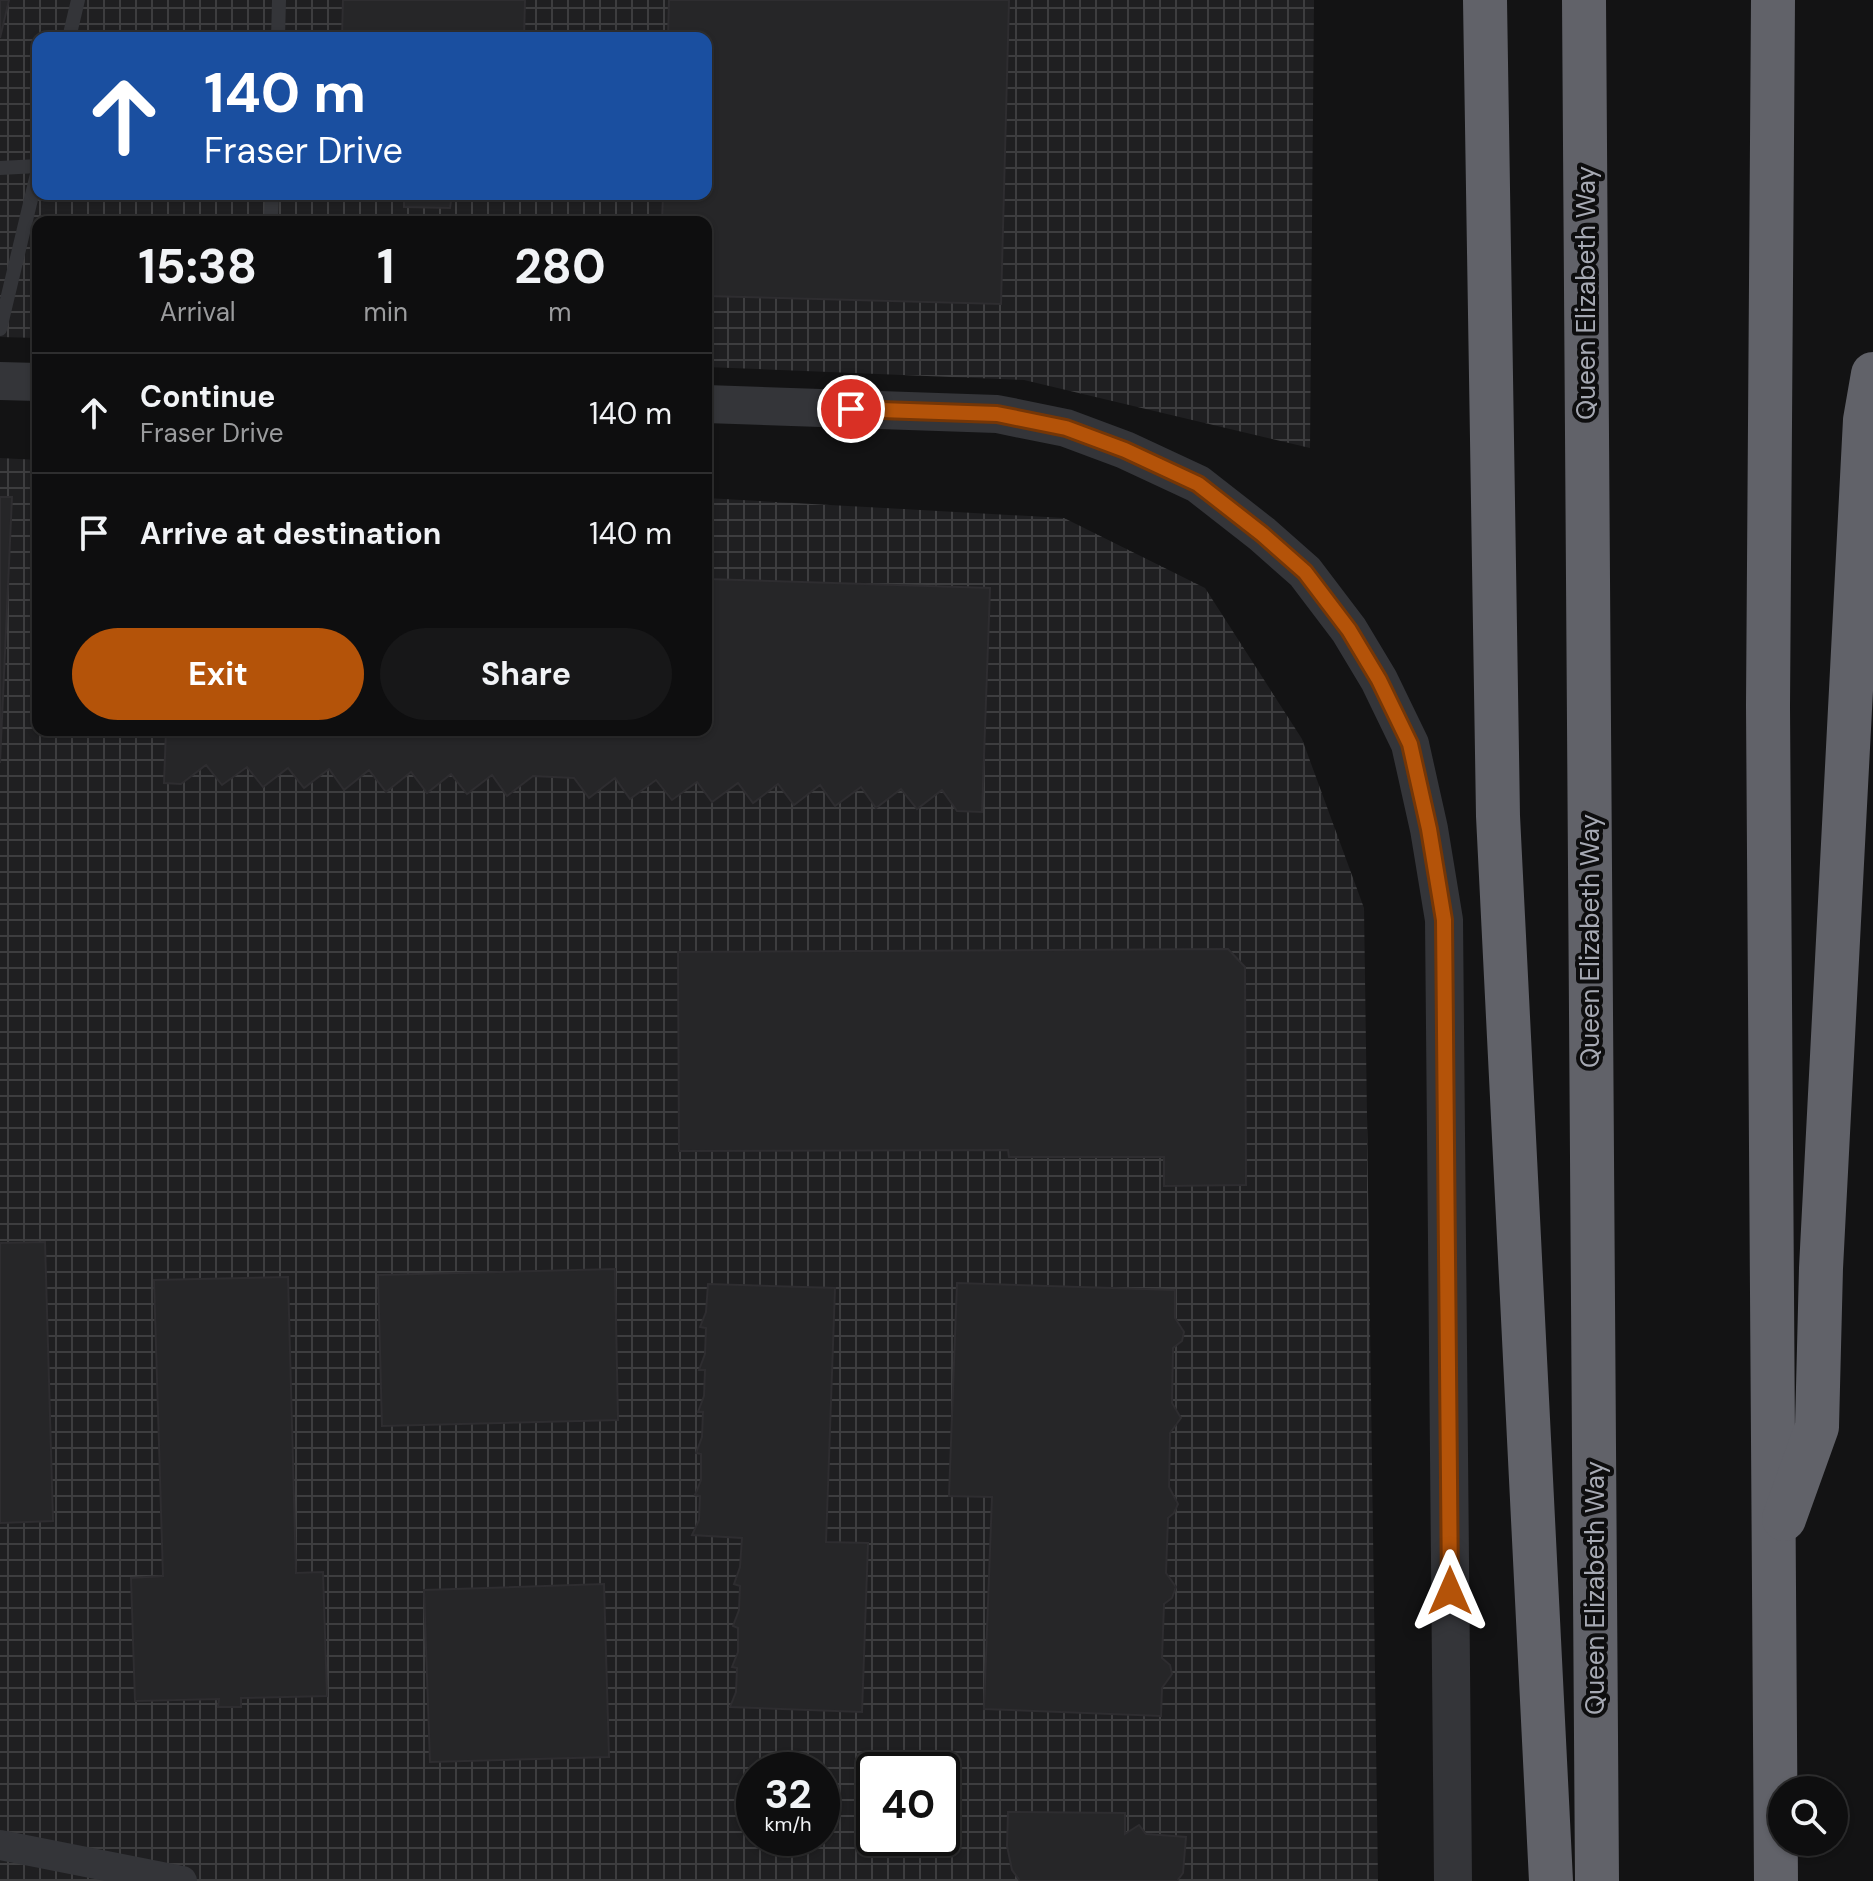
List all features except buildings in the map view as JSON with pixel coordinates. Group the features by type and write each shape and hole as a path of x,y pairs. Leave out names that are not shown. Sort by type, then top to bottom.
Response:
{"highway":[{"path":"1485,0 1498,816 1551,1881"},
{"name":"Queen Elizabeth Way","path":"1584,0 1597,1881"},
{"path":"1773,0 1768,706 1776,1881"},
{"path":"1774,1548 1817,1427 1821,1268 1865,420 1873,374"}],"street":[{"path":"0,381 32,382"},
{"path":"712,404 997,414 1066,428 1125,450 1198,484 1305,572 1349,630 1379,680 1410,744 1429,829 1444,920 1453,1881"},
{"path":"0,1845 182,1881"}],"lane":[{"path":"70,32 78,0"},
{"path":"278,32 279,0"},
{"path":"0,168 32,168"},
{"path":"0,329 32,193"}],"shaded area":[{"path":"0,0 1314,0 1310,448 1024,380 712,367 712,216 32,216 32,338 0,337"},
{"path":"0,458 32,460 32,736 712,736 712,498 1064,518 1205,588 1302,739 1364,908 1378,1881 0,1881"}],"route":[{"path":"851,409 997,414 1066,428 1125,450 1198,484 1305,572 1349,630 1379,680 1410,744 1429,829 1444,920 1450,1591"}]}
